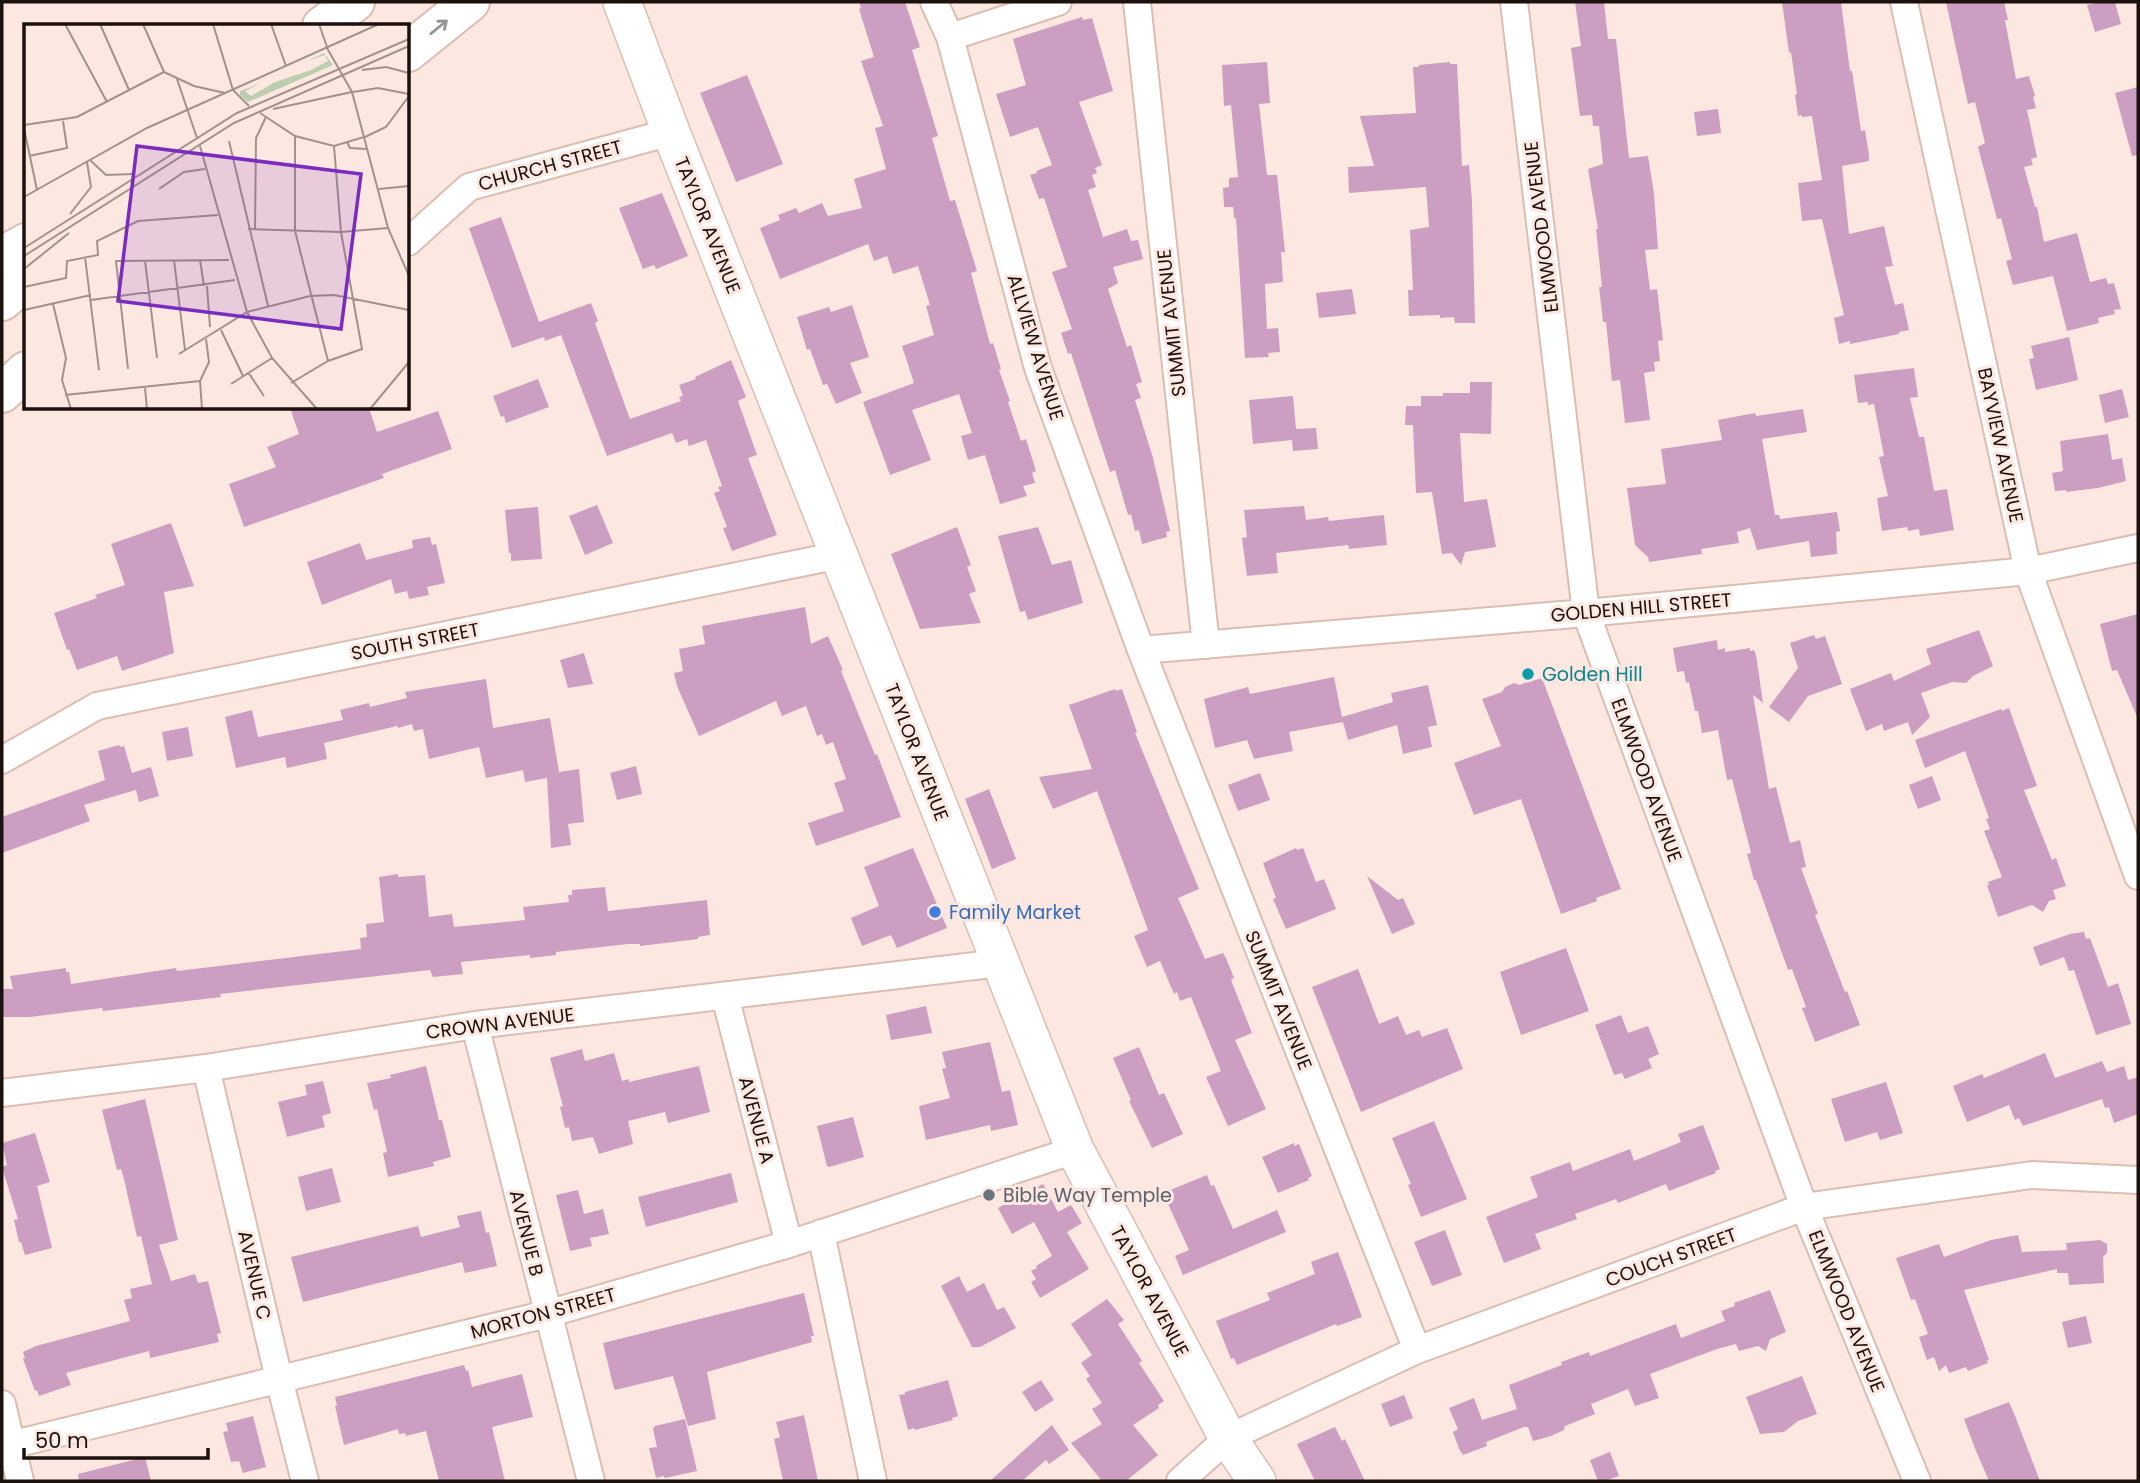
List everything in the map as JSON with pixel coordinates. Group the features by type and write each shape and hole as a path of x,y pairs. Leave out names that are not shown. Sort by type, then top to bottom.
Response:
{"highway":[{"path":"325,24 355,2"},
{"path":"338,24 366,2"},
{"path":"410,50 470,2"},
{"path":"2,256 24,244"},
{"path":"2,301 24,283"},
{"path":"2,386 24,370"},
{"path":"2,393 24,370"}],"street":[{"name":"TAYLOR AVENUE","path":"622,2 671,132 1075,1150 1228,1438 1257,1481"},
{"name":"ALLVIEW AVENUE","path":"934,2 950,37 1038,368 1141,650"},
{"path":"950,37 1058,2"},
{"name":"SUMMIT AVENUE","path":"1137,2 1206,645"},
{"name":"ELMWOOD AVENUE","path":"1514,2 1586,613 1804,1208 1917,1481"},
{"name":"BAYVIEW AVENUE","path":"1904,2 2028,571 2138,876"},
{"name":"CHURCH STREET","path":"410,240 468,187 671,132"},
{"name":"GOLDEN HILL STREET","path":"1141,650 1586,613 2028,571 2138,548"},
{"name":"SOUTH STREET","path":"2,760 97,706 840,555"},
{"name":"SUMMIT AVENUE","path":"1141,650 1418,1350"},
{"name":"CROWN AVENUE","path":"2,1093 206,1068 475,1025 1000,963"},
{"name":"AVENUE A","path":"725,996 789,1244"},
{"name":"AVENUE B","path":"475,1025 591,1481"},
{"name":"AVENUE C","path":"206,1068 305,1481"},
{"name":"MORTON STREET","path":"7,1446 547,1314 789,1244 1075,1150"},
{"name":"COUCH STREET","path":"1180,1481 1228,1438 1418,1350 1804,1208 2032,1175 2138,1180"},
{"path":"821,1233 873,1481"},
{"path":"2,1404 7,1446 20,1481"}],"building":[{"path":"859,2 905,2 920,47 912,50 938,136 932,138 950,201 955,200 977,271 971,273 990,344 993,343 1001,369 999,370 1010,401 1008,402 1021,441 1026,439 1036,471 1032,473 1035,483 1023,486 1027,496 1000,504 985,455 968,460 961,436 972,433 959,394 912,410 931,460 890,475 863,402 914,383 902,346 934,335 926,306 930,305 918,266 893,274 887,256 874,261 868,244 780,279 760,228 780,220 778,215 796,208 799,213 822,203 828,216 862,208 854,179 886,169 875,128 883,126 861,61 874,57"},
{"path":"1575,2 1604,2 1608,39 1616,39 1629,158 1648,156 1658,249 1645,250 1650,290 1657,289 1663,340 1658,341 1660,361 1654,362 1655,371 1644,373 1650,420 1625,423 1620,380 1612,381 1606,322 1603,322 1599,287 1602,287 1598,229 1588,169 1603,164 1599,126 1593,126 1592,115 1580,116 1571,48 1581,46"},
{"path":"1782,2 1841,2 1850,71 1861,131 1865,130 1869,155 1869,161 1842,166 1849,234 1884,226 1893,266 1885,267 1895,305 1903,303 1909,330 1899,334 1839,344 1834,318 1844,315 1822,219 1802,221 1798,183 1822,180 1812,116 1798,116"},
{"path":"1946,2 2004,2 2016,79 2029,76 2035,96 2036,108 2027,110 2037,157 2031,159 2033,165 2024,167 2037,207 2044,242 2077,233 2090,282 2106,278 2108,284 2114,283 2121,309 2114,310 2115,314 2098,318 2099,323 2067,331 2053,276 2013,285 2006,261 2012,259 2001,218 1997,219 1978,147 1985,143 1975,102 1968,104"},
{"path":"2115,2 2121,24 2095,32 2087,5"},
{"path":"1082,17 1083,20 1092,18 1113,91 1079,102 1102,165 1095,168 1097,173 1092,175 1096,187 1088,190 1103,237 1127,229 1131,241 1138,240 1143,259 1113,267 1118,283 1108,289 1127,347 1131,345 1142,382 1136,384 1141,398 1135,400 1153,458 1170,531 1166,532 1167,537 1142,544 1139,530 1135,531 1131,514 1128,515 1115,470 1110,472 1071,353 1068,354 1061,333 1072,329 1052,272 1067,267 1044,198 1039,199 1030,175 1052,165 1038,127 1010,137 996,94 1026,85 1013,39"},
{"path":"1267,62 1270,103 1259,104 1267,175 1277,175 1285,252 1281,252 1283,282 1265,284 1267,329 1278,328 1280,352 1268,353 1269,357 1245,358 1236,218 1233,207 1224,207 1223,188 1229,187 1229,178 1238,177 1231,105 1224,106 1222,65"},
{"path":"1450,62 1457,64 1462,166 1469,165 1475,323 1455,323 1454,317 1440,318 1440,315 1409,316 1408,290 1413,290 1410,230 1429,227 1426,187 1349,193 1348,167 1374,166 1360,116 1416,113 1413,67"},
{"path":"747,75 783,164 736,182 700,93"},
{"path":"2138,87 2138,155 2132,156 2115,93"},
{"path":"1718,109 1721,133 1697,136 1694,112"},
{"path":"662,193 688,256 656,269 654,265 643,269 619,208"},
{"path":"501,217 539,322 591,303 598,321 595,323 630,419 681,401 679,397 683,396 679,385 731,360 746,397 738,401 757,455 748,458 777,535 732,551 723,528 727,527 714,493 720,491 718,487 722,486 706,440 689,446 687,439 676,443 672,433 607,456 561,335 545,341 544,337 512,348 469,228"},
{"path":"1352,289 1356,314 1319,318 1316,293"},
{"path":"852,305 869,357 850,363 862,393 836,404 827,384 823,385 810,349 807,350 797,317 829,307 831,312"},
{"path":"2069,337 2078,380 2036,390 2029,359 2034,358 2031,346"},
{"path":"1914,368 1918,397 1910,398 1919,437 1924,437 1934,491 1947,489 1954,530 1920,536 1919,529 1908,531 1907,527 1882,531 1877,498 1888,496 1879,457 1884,456 1874,404 1858,403 1854,375"},
{"path":"538,379 549,407 506,423 493,396"},
{"path":"1470,382 1492,382 1491,434 1460,433 1464,502 1487,499 1496,547 1465,552 1461,565 1452,553 1442,554 1432,492 1416,493 1413,425 1405,425 1406,406 1421,406 1421,396 1470,393"},
{"path":"2122,389 2129,417 2105,423 2099,395"},
{"path":"1293,396 1296,429 1316,428 1318,449 1293,451 1292,440 1253,444 1249,400"},
{"path":"1803,409 1807,432 1762,439 1775,515 1779,515 1780,519 1837,512 1840,531 1836,532 1837,554 1811,557 1809,541 1757,550 1750,528 1737,532 1739,543 1701,549 1702,554 1649,562 1648,557 1635,545 1627,488 1666,484 1661,449 1722,440 1718,420 1755,413 1756,416"},
{"path":"291,410 370,410 377,432 438,411 452,449 382,474 384,478 244,527 229,484 276,467 267,447 299,434"},
{"path":"2108,434 2112,460 2122,458 2126,481 2098,488 2055,491 2052,473 2063,471 2060,441"},
{"path":"597,505 613,543 585,555 569,516"},
{"path":"1304,506 1306,520 1328,517 1329,521 1384,515 1387,545 1349,549 1348,545 1276,553 1278,573 1247,576 1242,538 1247,537 1244,510"},
{"path":"538,507 542,559 511,561 505,510"},
{"path":"171,523 194,586 164,592 174,653 122,671 117,656 77,670 54,613 125,585 111,544"},
{"path":"957,527 971,565 967,567 976,591 969,594 981,623 920,629 891,554"},
{"path":"1038,527 1052,565 1071,560 1083,603 1028,620 1025,611 1020,612 998,536"},
{"path":"430,537 432,545 436,544 445,583 427,587 429,595 409,599 407,591 395,594 391,579 322,605 307,562 360,543 366,560 413,548 412,540"},
{"path":"805,607 811,644 828,636 901,817 816,846 808,823 844,811 834,783 846,779 833,742 826,745 822,734 817,736 806,706 782,716 776,701 699,736 674,673 683,671 679,649 705,644 702,626"},
{"path":"2138,614 2138,719 2117,670 2112,671 2100,624"},
{"path":"1979,630 1993,666 1973,676 1966,683 1952,682 1921,693 1930,717 1912,735 1908,722 1884,731 1882,724 1866,731 1850,689 1891,673 1894,681 1931,664 1926,649"},
{"path":"1814,635 1816,639 1825,636 1842,684 1808,696 1789,722 1769,707 1798,668 1790,643"},
{"path":"1717,640 1718,650 1725,648 1725,652 1750,648 1756,655 1763,703 1753,695 1769,789 1776,787 1790,843 1800,840 1806,867 1801,868 1818,914 1815,915 1860,1025 1815,1042 1802,1008 1806,1007 1792,969 1788,970 1754,880 1747,854 1751,853 1732,779 1727,780 1718,730 1702,733 1689,682 1686,683 1684,671 1677,672 1673,648"},
{"path":"584,653 593,684 568,688 560,660"},
{"path":"1334,677 1342,717 1393,702 1391,693 1428,685 1437,725 1428,727 1432,747 1403,754 1397,725 1348,740 1343,722 1289,732 1293,751 1254,759 1247,740 1215,748 1204,699 1248,687 1250,694"},
{"path":"1542,678 1621,889 1561,914 1521,799 1474,815 1454,763 1501,746 1482,699 1502,692 1505,687 1514,683 1519,685"},
{"path":"486,679 493,728 550,718 559,772 579,769 584,822 568,824 571,845 551,848 547,778 525,782 523,770 486,778 479,747 429,759 423,729 414,731 412,724 398,728 396,721 397,726 324,743 327,759 287,768 285,757 236,768 225,717 252,710 258,737 343,720 340,710 369,703 370,707 407,698 405,692"},
{"path":"1122,689 1137,732 1135,733 1199,889 1178,898 1205,959 1223,953 1226,958 1234,978 1231,980 1252,1033 1235,1040 1266,1109 1228,1126 1206,1077 1221,1071 1191,997 1180,1001 1177,992 1174,994 1160,961 1147,967 1134,936 1148,930 1097,791 1053,809 1039,777 1092,769 1069,705"},
{"path":"2009,708 2037,786 2024,790 2052,860 2056,858 2066,886 2053,890 2056,899 2049,901 2043,912 2032,905 1998,917 1987,885 1988,882 2002,877 1984,831 1990,829 1986,819 1989,818 1965,751 1925,768 1915,740"},
{"path":"188,727 193,756 167,761 162,732"},
{"path":"124,746 132,773 151,767 159,796 139,802 136,790 84,805 90,821 2,853 2,817 105,780 98,751"},
{"path":"636,766 642,794 617,800 610,773"},
{"path":"1260,773 1270,800 1238,811 1228,785"},
{"path":"1932,776 1941,800 1918,809 1909,785"},
{"path":"989,789 1016,859 992,869 965,799"},
{"path":"913,848 947,928 897,948 891,935 862,946 851,918 879,906 864,867"},
{"path":"1296,848 1303,848 1316,882 1324,879 1336,909 1286,929 1273,899 1276,898 1263,863"},
{"path":"398,874 398,877 425,875 429,917 452,914 454,927 525,920 523,907 569,902 568,895 572,895 572,890 605,887 608,911 707,900 710,935 640,946 628,944 556,952 556,955 530,958 530,955 461,962 463,974 433,977 430,970 220,994 221,997 103,1011 102,1008 30,1017 2,1017 2,989 13,989 10,976 66,968 71,984 176,968 177,971 361,949 360,938 367,937 366,924 384,922 379,877"},
{"path":"1367,876 1398,900 1403,898 1415,924 1392,934"},
{"path":"2084,932 2086,939 2090,938 2108,987 2118,983 2131,1024 2096,1035 2074,970 2069,971 2064,957 2040,966 2033,947"},
{"path":"1566,948 1589,1011 1521,1035 1500,972"},
{"path":"1358,969 1379,1024 1398,1016 1406,1035 1419,1030 1422,1037 1447,1028 1463,1069 1361,1112 1312,987"},
{"path":"926,1006 932,1033 891,1040 886,1015"},
{"path":"1621,1015 1628,1033 1648,1026 1659,1054 1648,1059 1652,1068 1625,1079 1622,1073 1614,1075 1595,1025"},
{"path":"990,1042 1002,1092 1010,1090 1018,1125 991,1131 990,1125 926,1140 919,1106 950,1098 942,1069 946,1068 942,1052"},
{"path":"1139,1047 1159,1095 1164,1093 1183,1134 1152,1148 1129,1101 1131,1100 1113,1058"},
{"path":"582,1049 585,1061 614,1053 622,1081 629,1079 629,1082 699,1066 710,1112 668,1123 665,1112 628,1121 633,1144 599,1154 593,1137 572,1141 569,1127 565,1128 560,1107 563,1106 550,1058"},
{"path":"2045,1053 2055,1078 2102,1061 2107,1072 2124,1066 2128,1080 2138,1077 2138,1114 2114,1123 2109,1107 2105,1108 2102,1099 2023,1126 2019,1118 2015,1120 2009,1105 1967,1122 1953,1086 1982,1074 1984,1078"},
{"path":"426,1066 451,1157 433,1162 434,1166 388,1177 383,1153 387,1152 377,1109 374,1110 367,1083"},
{"path":"323,1081 331,1113 322,1116 325,1127 287,1137 278,1102 307,1095 305,1085"},
{"path":"1886,1082 1903,1133 1880,1140 1877,1132 1845,1142 1831,1099"},
{"path":"145,1099 178,1240 159,1245 171,1281 195,1274 198,1283 208,1281 221,1333 217,1334 219,1342 150,1358 149,1351 66,1373 71,1385 39,1396 23,1359 23,1352 36,1346 130,1321 124,1300 132,1298 130,1289 152,1284 141,1236 137,1237 124,1179 121,1169 117,1170 102,1110"},
{"path":"853,1117 864,1157 827,1166 817,1126"},
{"path":"1434,1121 1467,1199 1421,1217 1392,1138"},
{"path":"1703,1125 1720,1169 1715,1171 1716,1173 1669,1191 1666,1184 1618,1203 1616,1199 1575,1214 1577,1219 1535,1234 1541,1249 1504,1263 1486,1217 1538,1197 1530,1177 1570,1162 1573,1171 1630,1149 1634,1161 1681,1142 1678,1134"},
{"path":"35,1133 50,1182 37,1186 52,1248 25,1255 19,1242 14,1220 18,1219 2,1167 7,1165 2,1143"},
{"path":"1294,1143 1294,1146 1299,1144 1312,1176 1309,1180 1278,1193 1262,1157"},
{"path":"332,1168 341,1202 306,1211 298,1177"},
{"path":"731,1173 738,1202 646,1227 638,1197"},
{"path":"1207,1175 1233,1229 1277,1210 1286,1232 1183,1275 1175,1256 1189,1250 1163,1193"},
{"path":"1043,1184 1058,1212 1071,1205 1082,1223 1067,1232 1089,1269 1040,1298 1031,1282 1036,1279 1031,1271 1052,1256 1034,1222 1012,1234 998,1208"},
{"path":"578,1190 584,1214 603,1209 609,1234 590,1238 592,1246 570,1251 556,1195"},
{"path":"481,1211 497,1266 465,1273 462,1262 303,1302 291,1257 418,1226 421,1237 460,1227 457,1216"},
{"path":"1445,1230 1462,1275 1432,1286 1414,1242"},
{"path":"2018,1235 2022,1252 2067,1250 2066,1243 2100,1240 2107,1244 2107,1253 2103,1257 2104,1283 2069,1285 2068,1273 2057,1273 2057,1269 1964,1290 1989,1360 1988,1363 1968,1371 1966,1367 1949,1373 1946,1365 1939,1371 1934,1357 1927,1360 1919,1337 1928,1334 1915,1299 1911,1300 1896,1258 1939,1244 1944,1257 1991,1240"},
{"path":"1338,1252 1362,1317 1337,1326 1336,1324 1237,1365 1234,1358 1231,1359 1216,1321 1270,1300 1267,1293 1315,1274 1311,1262"},
{"path":"959,1276 967,1292 984,1283 997,1310 1004,1307 1016,1328 980,1347 972,1347 941,1286"},
{"path":"1770,1290 1786,1332 1770,1339 1766,1351 1758,1346 1739,1351 1736,1344 1717,1349 1650,1374 1659,1398 1635,1406 1628,1389 1591,1404 1595,1414 1565,1426 1564,1430 1551,1436 1533,1441 1528,1427 1524,1427 1486,1442 1487,1446 1463,1455 1459,1449 1453,1432 1458,1429 1449,1408 1474,1398 1482,1420 1517,1409 1509,1385 1562,1365 1561,1362 1589,1352 1590,1356 1676,1324 1681,1338 1725,1321 1721,1311 1735,1306 1734,1303"},
{"path":"804,1293 814,1336 811,1336 812,1342 707,1372 716,1419 688,1426 673,1376 615,1390 603,1343"},
{"path":"1107,1299 1124,1320 1118,1324 1164,1401 1158,1405 1159,1408 1133,1425 1158,1455 1126,1481 1102,1481 1071,1443 1102,1424 1092,1409 1102,1403 1086,1379 1090,1376 1081,1363 1092,1355 1071,1324"},
{"path":"2086,1316 2092,1343 2068,1348 2062,1322"},
{"path":"464,1365 472,1387 522,1374 533,1417 492,1427 505,1481 439,1481 426,1431 406,1436 405,1433 399,1434 398,1429 344,1445 335,1397"},
{"path":"1802,1376 1817,1414 1798,1421 1784,1432 1760,1434 1746,1397"},
{"path":"948,1380 958,1416 952,1418 953,1420 908,1430 899,1395"},
{"path":"1041,1380 1054,1400 1035,1412 1022,1392"},
{"path":"1404,1395 1413,1418 1390,1427 1381,1404"},
{"path":"2009,1402 2040,1481 1989,1481 1976,1451 1964,1419"},
{"path":"804,1415 818,1481 783,1481 774,1439 780,1437 776,1422"},
{"path":"253,1416 266,1467 243,1473 239,1461 231,1462 223,1432 228,1431 226,1423"},
{"path":"685,1419 697,1471 656,1478 649,1448 657,1447 653,1429 655,1426"},
{"path":"1052,1425 1069,1450 1049,1464 1046,1460 1022,1481 990,1481"},
{"path":"1335,1427 1342,1441 1345,1439 1365,1481 1315,1481 1297,1444"},
{"path":"1610,1452 1619,1476 1598,1481 1590,1460"},
{"path":"145,1457 151,1481 79,1481 78,1474"}],"place":[{"name":"Golden Hill","path":"1528,674"},
{"name":"Family Market","path":"935,912"},
{"name":"Bible Way Temple","path":"989,1195"}]}
